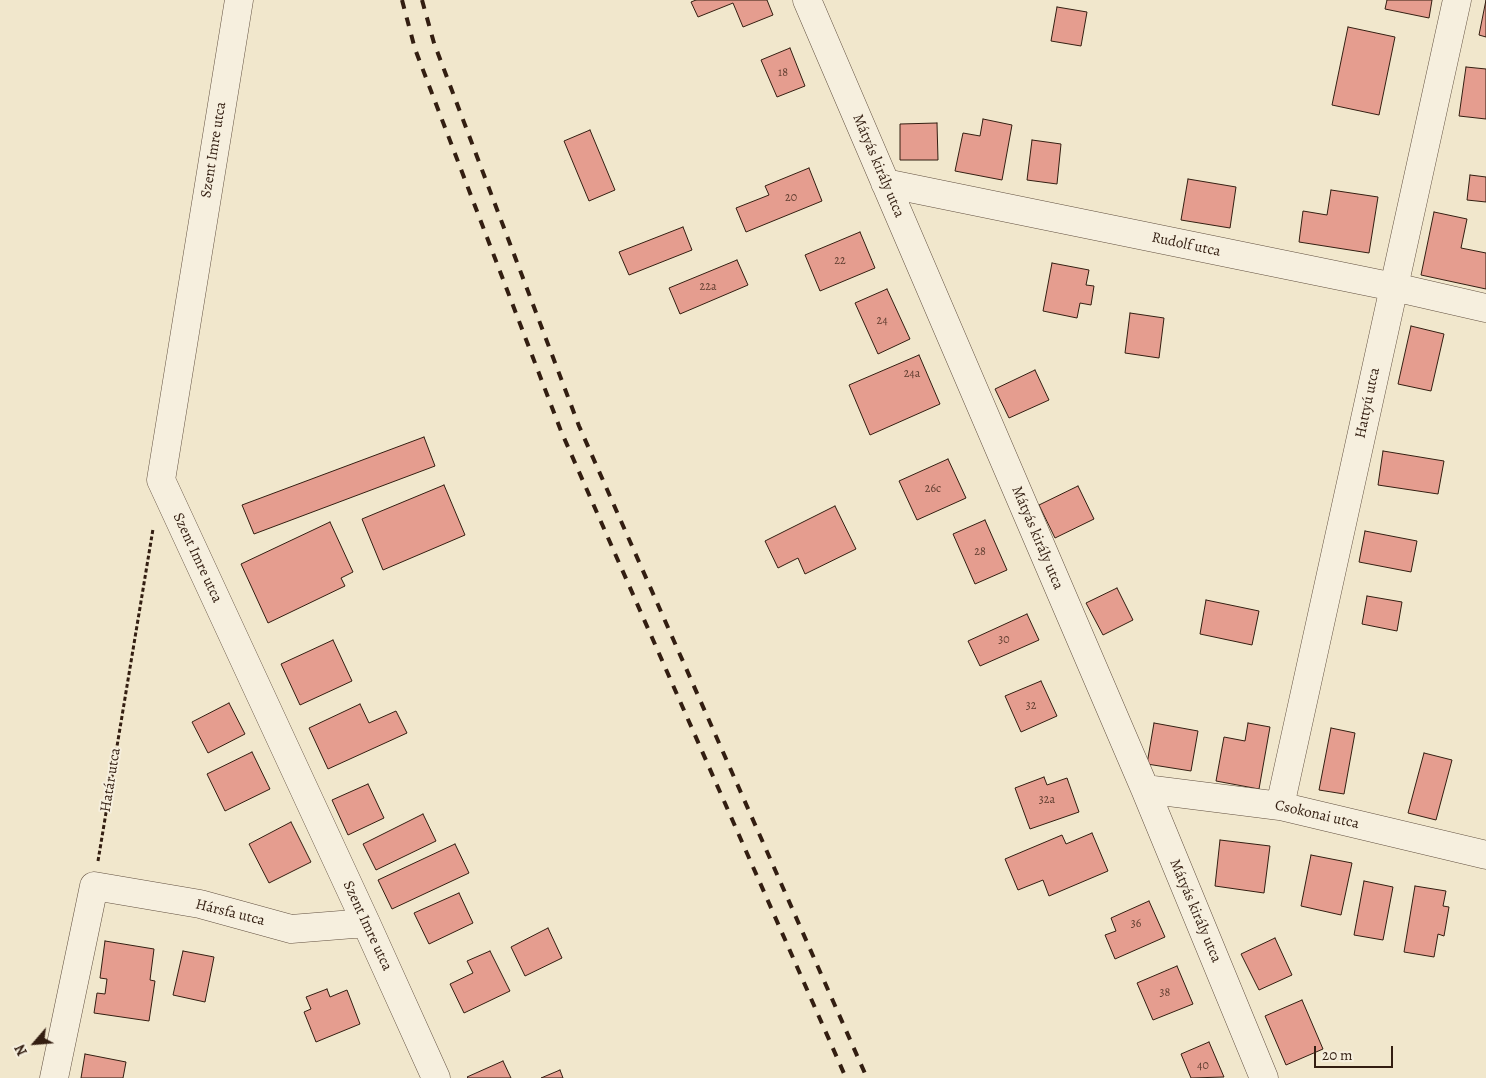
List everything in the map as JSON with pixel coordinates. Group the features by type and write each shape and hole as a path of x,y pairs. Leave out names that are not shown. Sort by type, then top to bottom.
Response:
{"street":[{"name":"Szent Imre utca","path":"239,0 161,480 436,1078"},
{"name":"Mátyás király utca","path":"807,0 1145,789 1264,1078"},
{"name":"Hattyú utca","path":"1280,806 1457,0"},
{"name":"Rudolf utca","path":"885,183 1394,287 1486,308"},
{"name":"Csokonai utca","path":"1145,789 1280,806 1486,855"},
{"name":"Hársfa utca","path":"94,886 200,904 291,929 366,923"},
{"path":"54,1078 94,886"}],"path":[{"name":"Határ utca","path":"94,886 153,528"}],"building":[{"path":"696,0 767,0 773,15 743,27 733,3 698,17 691,2"},
{"path":"1387,0 1432,0 1429,18 1385,9"},
{"path":"1486,0 1486,37 1479,35"},
{"path":"1057,7 1087,12 1081,46 1051,41"},
{"path":"1348,27 1395,37 1379,115 1332,105"},
{"path":"790,48 805,86 777,97 761,60"},
{"path":"1466,67 1486,69 1486,119 1459,116"},
{"path":"983,119 1012,125 1002,180 955,171 963,133 980,136"},
{"path":"937,123 938,160 900,160 900,124"},
{"path":"590,130 615,190 589,201 564,141"},
{"path":"1032,140 1061,144 1057,184 1027,180"},
{"path":"809,168 822,201 746,232 736,208 769,195 765,186"},
{"path":"1470,175 1486,177 1486,202 1467,200"},
{"path":"1188,179 1236,187 1230,228 1181,220"},
{"path":"1331,190 1378,197 1369,253 1299,242 1303,211 1327,215"},
{"path":"1434,212 1467,219 1461,248 1486,253 1486,289 1421,275"},
{"path":"683,227 692,250 629,275 619,252"},
{"path":"860,232 875,268 820,291 805,255"},
{"path":"737,260 748,285 680,314 669,288"},
{"path":"1052,263 1089,270 1086,285 1094,286 1091,305 1080,303 1077,318 1043,311"},
{"path":"887,289 910,339 878,354 855,303"},
{"path":"1130,313 1164,318 1159,358 1125,353"},
{"path":"1411,326 1444,334 1431,391 1398,384"},
{"path":"919,355 940,404 870,435 849,385"},
{"path":"1035,370 1049,400 1009,418 995,389"},
{"path":"424,437 435,466 254,534 242,505"},
{"path":"1383,451 1444,461 1438,494 1378,485"},
{"path":"948,459 966,498 917,520 899,481"},
{"path":"444,485 465,535 383,570 362,519"},
{"path":"1078,486 1094,519 1055,538 1039,505"},
{"path":"835,506 856,549 805,574 798,558 778,568 765,541"},
{"path":"985,520 1007,570 975,584 953,534"},
{"path":"330,522 353,572 341,578 345,586 268,623 241,564"},
{"path":"1365,531 1417,541 1411,572 1359,562"},
{"path":"1117,588 1133,620 1103,635 1086,603"},
{"path":"1367,596 1402,602 1397,631 1362,624"},
{"path":"1206,600 1259,611 1252,645 1200,634"},
{"path":"1027,614 1039,640 980,666 968,641"},
{"path":"333,640 352,681 300,705 281,664"},
{"path":"1041,681 1057,716 1021,732 1005,696"},
{"path":"229,703 245,734 208,753 192,722"},
{"path":"360,704 369,723 396,711 407,733 328,769 309,728"},
{"path":"1154,723 1198,731 1191,771 1147,764"},
{"path":"1248,723 1270,727 1259,789 1216,781 1224,737 1245,741"},
{"path":"1331,728 1355,733 1344,794 1319,790"},
{"path":"252,752 270,789 225,811 207,774"},
{"path":"1424,753 1452,760 1436,820 1408,813"},
{"path":"1044,777 1047,785 1067,778 1079,812 1030,829 1015,788"},
{"path":"368,784 384,818 348,835 332,800"},
{"path":"423,814 436,841 376,870 363,844"},
{"path":"291,822 311,862 269,883 249,844"},
{"path":"1092,833 1108,871 1049,896 1043,880 1018,890 1005,859 1062,835 1066,844"},
{"path":"1220,840 1270,846 1264,893 1215,886"},
{"path":"455,844 469,873 392,909 378,880"},
{"path":"1311,855 1352,863 1341,915 1301,906"},
{"path":"1364,881 1393,887 1383,940 1354,935"},
{"path":"1415,886 1446,891 1443,906 1449,907 1444,936 1438,934 1434,957 1404,952"},
{"path":"459,893 473,923 429,944 414,913"},
{"path":"1149,901 1165,937 1115,959 1105,935 1116,931 1111,918"},
{"path":"548,928 562,958 525,976 511,947"},
{"path":"1275,938 1292,975 1259,990 1241,954"},
{"path":"105,941 154,949 150,980 155,981 149,1021 94,1013 97,993 105,994 107,979 100,978"},
{"path":"183,951 214,957 205,1002 173,995"},
{"path":"490,951 510,991 464,1013 450,984 473,973 467,961"},
{"path":"1177,966 1193,1004 1153,1020 1137,983"},
{"path":"327,989 330,997 347,990 360,1024 316,1042 304,1012 311,1009 306,997"},
{"path":"1302,1000 1323,1049 1286,1065 1265,1016"},
{"path":"1209,1042 1224,1077 1191,1078 1181,1054"},
{"path":"85,1054 126,1062 123,1078 81,1078"},
{"path":"503,1061 511,1078 467,1077"},
{"path":"560,1070 563,1078 541,1078"}],"railway":[{"path":"402,0 415,49 561,431 846,1078"},
{"path":"422,0 434,43 579,426 867,1078"}]}
